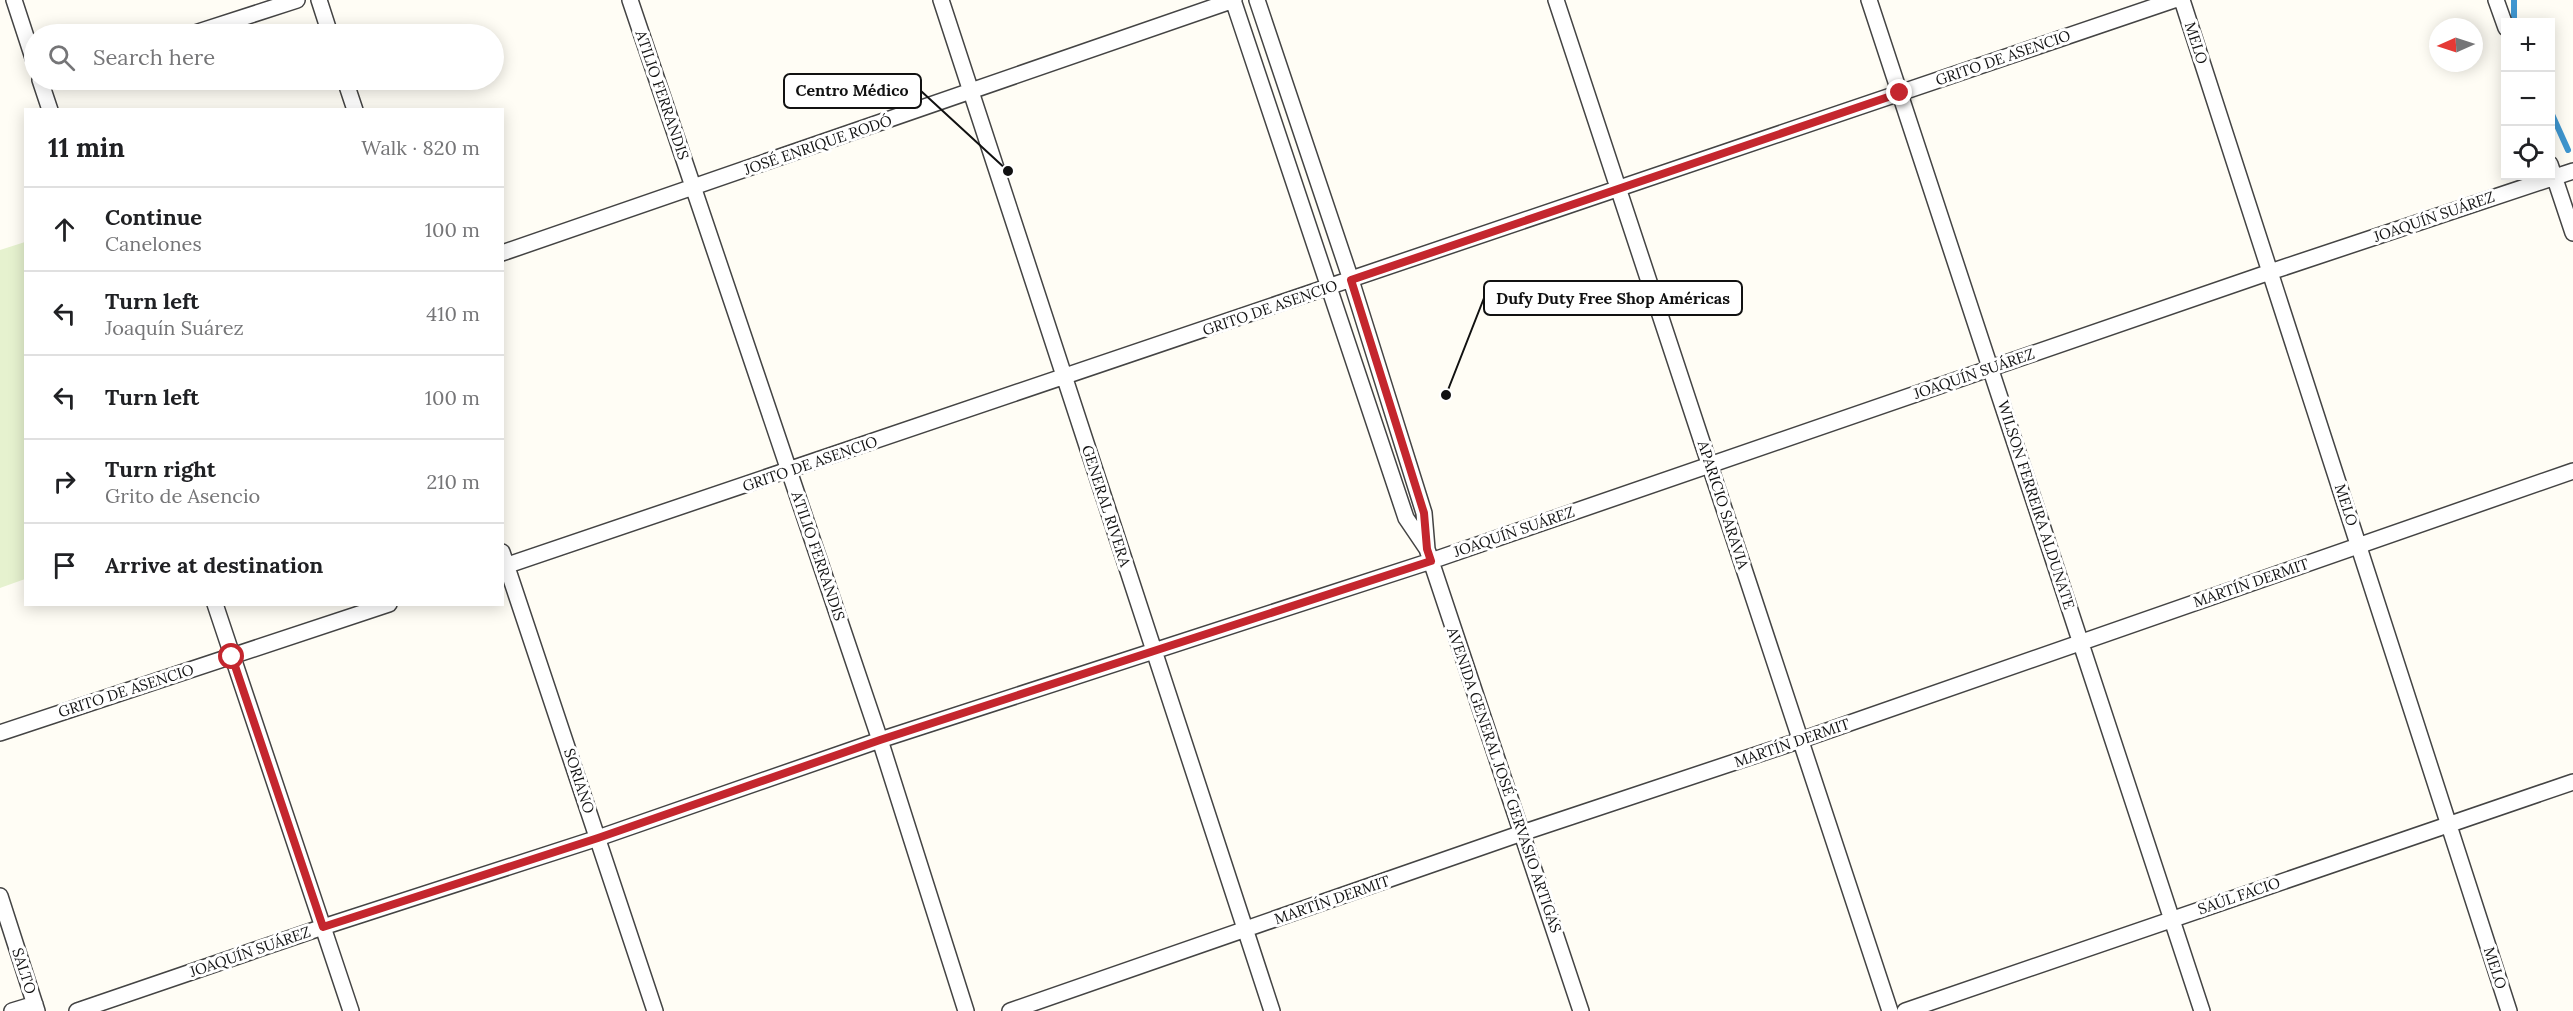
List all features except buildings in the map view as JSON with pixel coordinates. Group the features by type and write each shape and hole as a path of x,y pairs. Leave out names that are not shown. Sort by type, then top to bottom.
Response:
{"street":[{"path":"14,0 24,31"},
{"path":"223,24 297,0"},
{"path":"319,0 327,24"},
{"name":"ATILIO FERRANDIS","path":"630,0 880,740 966,1011"},
{"name":"GENERAL RIVERA","path":"941,0 1272,1011"},
{"name":"JOSÉ ENRIQUE RODÓ","path":"504,252 1233,0"},
{"name":"AVENIDA GENERAL JOSÉ GERVASIO ARTIGAS","path":"1233,0 1406,518 1429,555"},
{"name":"AVENIDA GENERAL JOSÉ GERVASIO ARTIGAS","path":"1257,0 1351,280 1424,513 1429,555 1581,1011"},
{"name":"APARICIO SARAVIA","path":"1556,0 1890,1011"},
{"name":"WILSON FERREIRA ALDUNATE","path":"1869,0 2202,1011"},
{"name":"GRITO DE ASENCIO","path":"504,561 790,471 2174,0"},
{"name":"MELO","path":"2182,0 2509,1011"},
{"path":"2496,0 2502,18"},
{"path":"47,90 50,108"},
{"path":"348,90 354,108"},
{"name":"JOAQUÍN SUÁREZ","path":"2555,170 2573,171"},
{"path":"2555,179 2573,232"},
{"name":"JOAQUÍN SUÁREZ","path":"77,1011 323,927 598,838 880,740 1153,651 1429,555 1710,465 2270,272 2524,180"},
{"name":"MARTÍN DERMIT","path":"1010,1011 1522,833 1801,740 2573,471"},
{"name":"SORIANO","path":"504,561 655,1011"},
{"path":"216,606 351,1011"},
{"name":"GRITO DE ASENCIO","path":"0,733 383,606"},
{"name":"SAÚL FACIO","path":"1905,1011 2573,782"},
{"name":"SALTO","path":"0,896 36,1007"},
{"path":"12,1011 36,1007"}],"green space":[{"path":"24,242 24,579 0,588 0,250"}],"waterway":[{"path":"2514,0 2514,18"},
{"path":"2555,121 2568,150"}],"place":[{"name":"Centro Médico","path":"1008,171"},
{"name":"Dufy Duty Free Shop Américas","path":"1446,395"}],"route":[{"path":"232,657 323,927 598,838 880,740 1431,561 1427,549 1424,513 1351,280 1900,93"}]}
